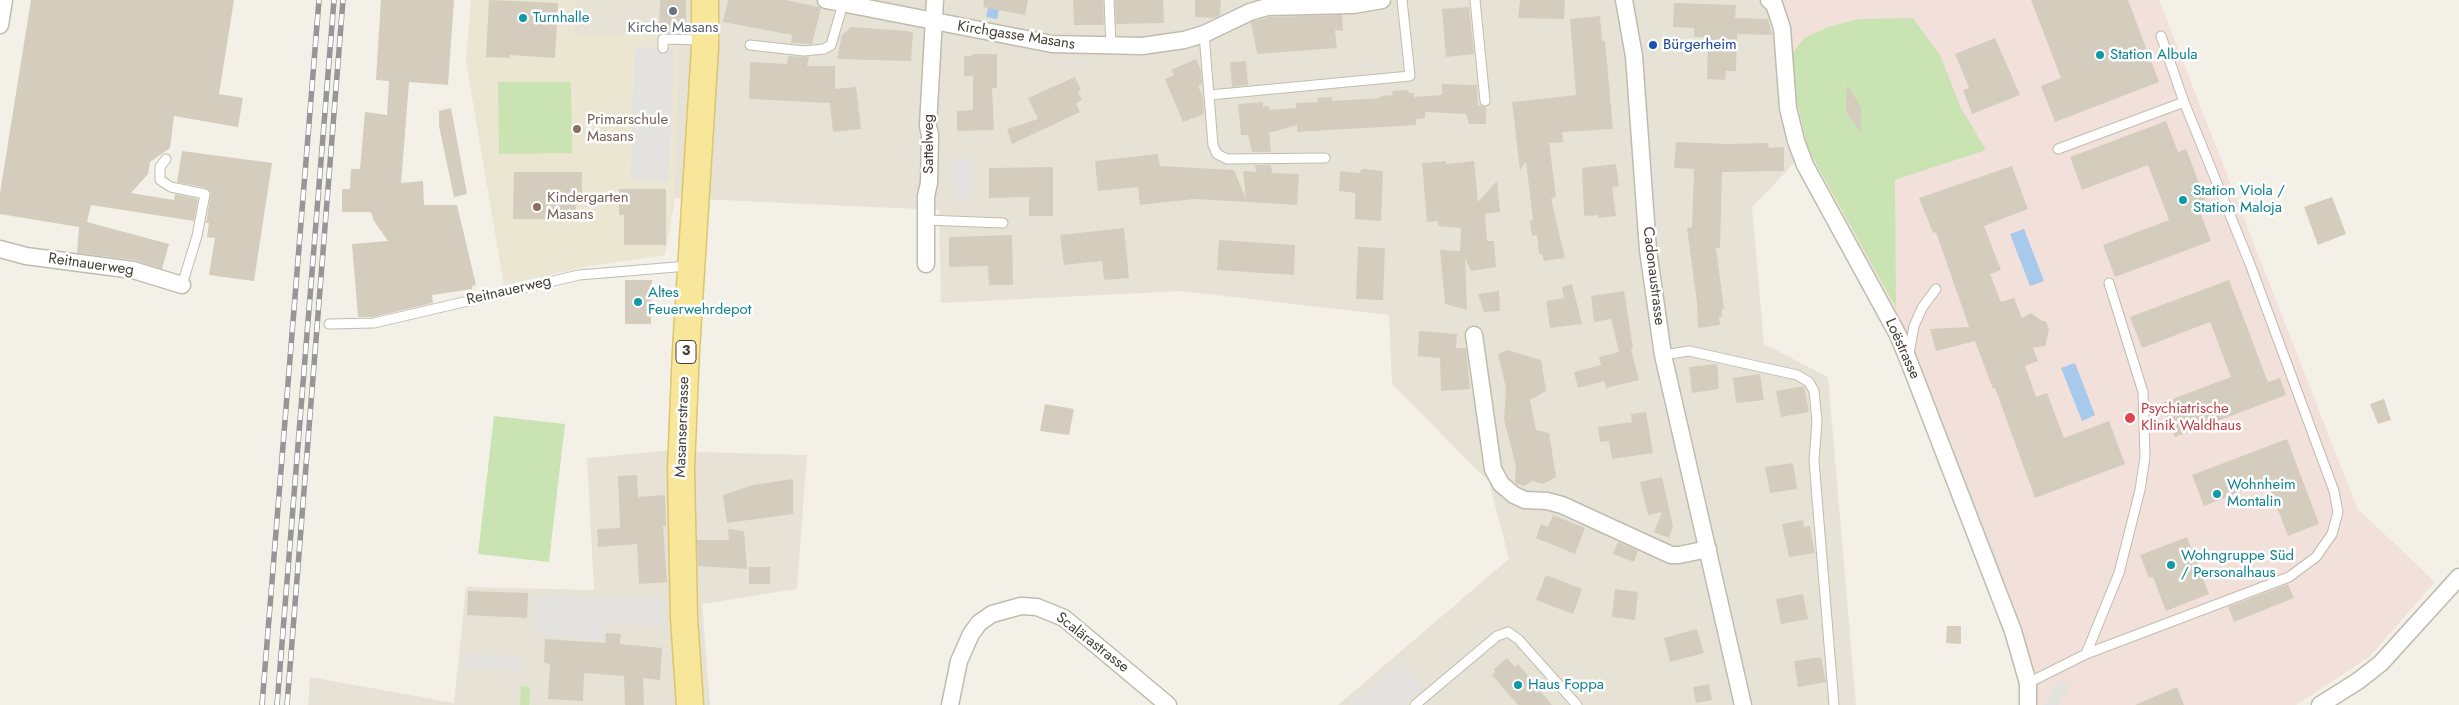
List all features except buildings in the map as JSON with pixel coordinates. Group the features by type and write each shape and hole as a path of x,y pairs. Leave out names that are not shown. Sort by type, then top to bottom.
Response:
{"main road":[{"name":"Masanserstrasse","path":"690,705 684,618 681,494 705,0"}],"street":[{"path":"0,25 4,0"},
{"name":"Kirchgasse Masans","path":"826,0 1052,44 1111,46 1165,44 1204,34 1250,12 1266,7 1382,0"},
{"name":"Sattelweg","path":"926,264 930,135 928,126 935,0"},
{"name":"Cadonaustrasse","path":"1624,0 1634,56 1648,250 1663,355 1743,705"},
{"name":"Loëstrasse","path":"1769,0 1774,4 1782,28 1788,108 1802,158 1898,335 1908,359 2013,631 2028,683 2028,705"},
{"name":"Reitnauerweg","path":"0,249 26,256 132,270 182,285"},
{"path":"1474,335 1493,469 1501,484 1514,495 1525,500 1547,501 1562,505 1671,555 1708,549"},
{"path":"2320,705 2381,664 2459,577"},
{"name":"Scalärastrasse","path":"950,705 959,661 971,634 979,623 992,614 1020,606 1037,607 1064,618 1168,705"}],"lane":[{"path":"1110,0 1111,46"},
{"path":"1210,94 1410,76 1402,0"},
{"path":"1475,0 1485,101"},
{"path":"750,44 804,51 824,49 831,46 843,4"},
{"path":"1204,34 1215,151 1222,158 1325,158"},
{"path":"2028,683 2086,654 2289,578 2316,557 2332,534 2338,512 2334,491 2250,264 2184,102 2161,36"},
{"path":"663,48 663,39 704,40"},
{"path":"2058,149 2184,102"},
{"path":"166,159 160,167 160,180 171,187 205,194 197,236 182,285"},
{"path":"926,220 1004,223"},
{"name":"Reitnauerweg","path":"329,324 374,323 579,275 675,265 691,266"},
{"path":"2086,654 2119,573 2140,490 2145,457 2143,392 2109,283"},
{"path":"1908,359 1914,326 1922,308 1936,289"},
{"path":"1663,355 1689,350 1797,375 1809,382 1814,391 1817,421 1814,461 1834,705"},
{"path":"1415,705 1497,636 1508,632 1518,639 1577,705"}],"shaded area":[{"path":"471,0 1787,0 1786,8 1794,89 1808,149 1752,207 1764,344 1828,377 1856,705 1338,705 1509,559 1489,482 1392,384 1389,315 1181,291 941,303 939,210 675,198 665,255 589,266 504,285 466,60"},
{"name":"Primarschule Masans","path":"471,0 576,0 573,35 680,33 674,198 665,255 589,266 504,285 466,60"},
{"name":"Psychiatrische Klinik Waldhaus","path":"1787,0 2159,0 2357,508 2435,582 2369,657 2296,705 2019,705 2030,666 1904,328 1808,149 1794,89 1786,8"},
{"path":"635,47 674,48 669,181 630,180"},
{"path":"1654,156 1660,249 1654,249 1648,157"},
{"path":"953,160 973,161 973,199 953,199"},
{"path":"1941,417 2002,571 1995,574 1934,420"},
{"path":"663,451 807,455 797,589 702,604 710,705 308,705 310,677 454,703 466,587 594,590 587,458"},
{"path":"535,596 663,599 664,626 605,624 603,641 542,637 534,623"},
{"path":"467,653 521,658 519,671 465,666"},
{"path":"1399,660 1423,688 1404,705 1348,705"},
{"path":"2059,679 2069,687 2058,705 2044,705"}],"green space":[{"path":"1913,18 1941,57 1961,108 1986,150 1895,180 1896,308 1808,149 1794,89 1792,54 1804,38 1828,27 1859,19"},
{"path":"498,82 571,82 572,153 499,154"},
{"path":"494,416 565,424 549,562 478,554"},
{"path":"521,686 530,687 529,705 520,705"}],"water":[{"path":"990,0 1001,0 997,19 986,17"},
{"path":"2024,229 2044,281 2030,286 2010,234"},
{"path":"2075,363 2095,415 2082,421 2061,368"}],"railway":[{"path":"262,705 319,0"},
{"path":"277,705 334,0"},
{"path":"287,705 343,0"}],"place":[{"name":"Kirche Masans","path":"673,11"},
{"name":"Turnhalle","path":"523,18"},
{"name":"Bürgerheim","path":"1653,45"},
{"name":"Station Albula","path":"2100,55"},
{"name":"Primarschule Masans","path":"577,129"},
{"name":"Station Viola / Station Maloja","path":"2183,200"},
{"name":"Kindergarten Masans","path":"537,207"},
{"name":"Altes Feuerwehrdepot","path":"638,302"},
{"name":"Psychiatrische Klinik Waldhaus","path":"2130,418"},
{"name":"Wohnheim Montalin","path":"2217,494"},
{"name":"Wohngruppe Süd / Personalhaus","path":"2171,565"},
{"name":"Haus Foppa","path":"1518,685"}]}
